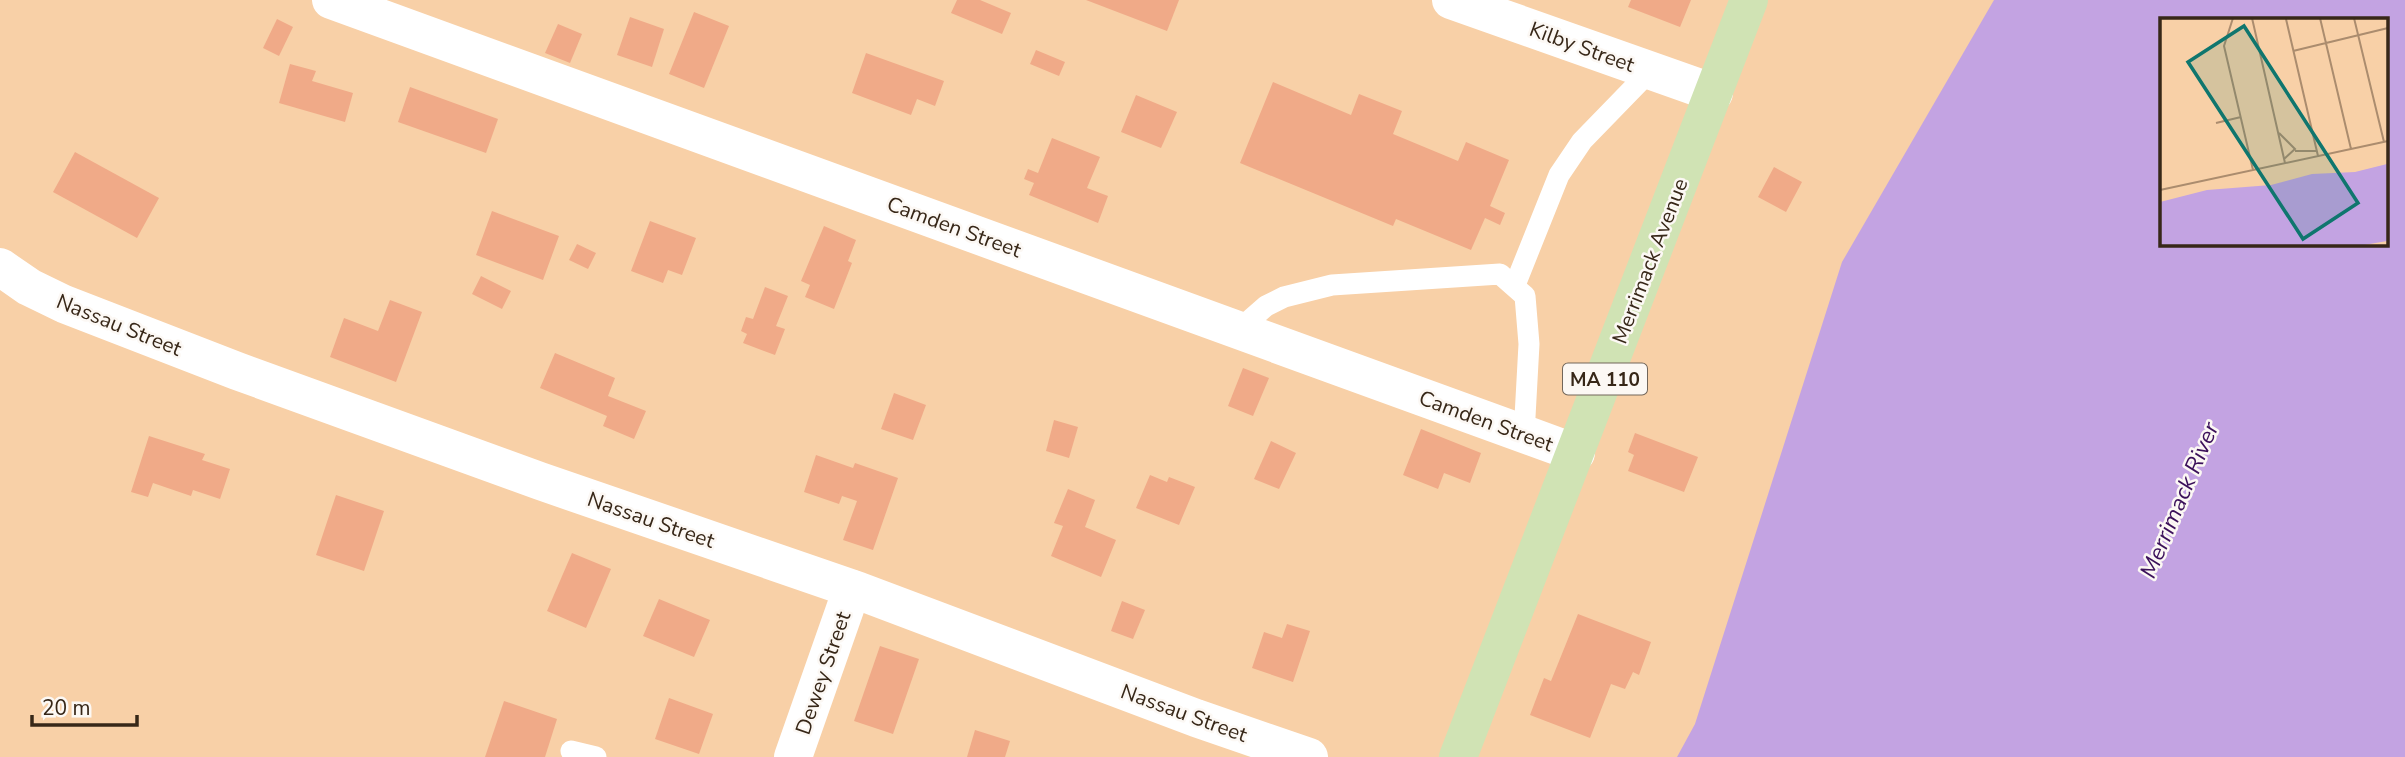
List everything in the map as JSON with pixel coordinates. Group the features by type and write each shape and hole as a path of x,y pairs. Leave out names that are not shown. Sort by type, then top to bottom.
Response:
{"main road":[{"name":"Merrimack Avenue","path":"1458,757 1749,0"}],"street":[{"name":"Camden Street","path":"331,0 1576,453"},
{"name":"Kilby Street","path":"1451,0 1714,93"},
{"name":"Nassau Street","path":"0,267 29,287 64,304 237,371 540,481 852,589 1196,719 1309,757"},
{"name":"Dewey Street","path":"793,757 852,589"}],"lane":[{"path":"1515,285 1559,175 1582,141 1650,71"},
{"path":"1245,333 1250,320 1266,306 1284,298 1332,285 1500,274 1525,296 1529,344 1524,435"},
{"path":"571,751 596,757"}],"water":[{"name":"Merrimack River","path":"1994,0 2405,0 2405,757 1677,757 1695,724 1842,262"}],"building":[{"path":"957,0 980,0 1011,13 1002,34 951,13"},
{"path":"1086,0 1179,0 1167,31"},
{"path":"1631,0 1691,0 1680,27 1628,7"},
{"path":"694,12 729,26 704,88 669,74"},
{"path":"630,17 664,29 652,67 617,55"},
{"path":"277,19 293,27 279,56 263,48"},
{"path":"558,24 582,34 570,63 545,53"},
{"path":"1036,50 1065,62 1059,76 1030,64"},
{"path":"866,53 944,81 935,106 917,99 911,115 852,93"},
{"path":"290,64 316,71 312,81 353,93 345,122 279,103"},
{"path":"1273,82 1351,115 1359,94 1402,111 1393,134 1458,161 1466,142 1509,160 1490,206 1505,213 1500,225 1485,218 1471,250 1396,219 1393,226 1240,163"},
{"path":"410,87 498,119 486,153 398,122"},
{"path":"1136,95 1177,112 1161,148 1121,132"},
{"path":"1052,138 1100,157 1087,188 1108,196 1098,223 1029,195 1034,183 1024,179 1028,169 1038,173"},
{"path":"75,152 159,198 137,238 53,192"},
{"path":"1774,167 1802,182 1786,212 1758,197"},
{"path":"492,211 559,236 543,280 476,255"},
{"path":"650,221 696,238 682,275 668,270 663,283 631,271"},
{"path":"824,226 856,240 848,261 852,263 834,309 805,297 810,285 801,281"},
{"path":"577,244 596,253 588,269 569,260"},
{"path":"481,276 511,291 502,309 472,294"},
{"path":"765,287 788,296 776,326 785,329 775,355 743,343 747,334 741,331 746,317 753,319"},
{"path":"390,300 422,312 396,382 330,357 344,318 378,331"},
{"path":"555,353 615,378 608,396 646,411 634,439 603,426 607,416 540,388"},
{"path":"1243,368 1269,378 1253,416 1228,406"},
{"path":"894,393 926,405 913,440 881,429"},
{"path":"1054,420 1078,427 1069,458 1046,451"},
{"path":"1421,429 1481,453 1470,483 1444,473 1438,489 1403,475"},
{"path":"1635,433 1698,457 1684,492 1628,471 1634,455 1628,452"},
{"path":"149,436 205,454 202,460 230,469 220,499 193,490 191,496 153,483 148,497 131,492"},
{"path":"1271,441 1296,453 1279,489 1254,479"},
{"path":"816,455 853,468 855,463 898,478 873,550 843,540 857,501 842,496 839,504 804,492"},
{"path":"1150,475 1167,482 1169,477 1195,487 1179,525 1136,508"},
{"path":"1068,489 1095,500 1085,527 1116,540 1101,577 1051,556 1063,526 1054,523"},
{"path":"336,495 384,511 364,571 316,555"},
{"path":"572,553 611,569 586,628 547,611"},
{"path":"659,599 710,620 694,657 643,636"},
{"path":"1122,601 1145,610 1133,639 1111,631"},
{"path":"1578,614 1651,642 1639,675 1633,672 1625,689 1611,684 1590,738 1530,715 1544,678 1551,681"},
{"path":"1287,624 1310,631 1293,682 1252,668 1264,632 1282,638"},
{"path":"880,646 919,659 893,734 854,721"},
{"path":"669,698 713,714 699,754 655,739"},
{"path":"504,701 557,719 545,757 485,757"},
{"path":"975,730 1010,741 1005,757 967,757"}]}
